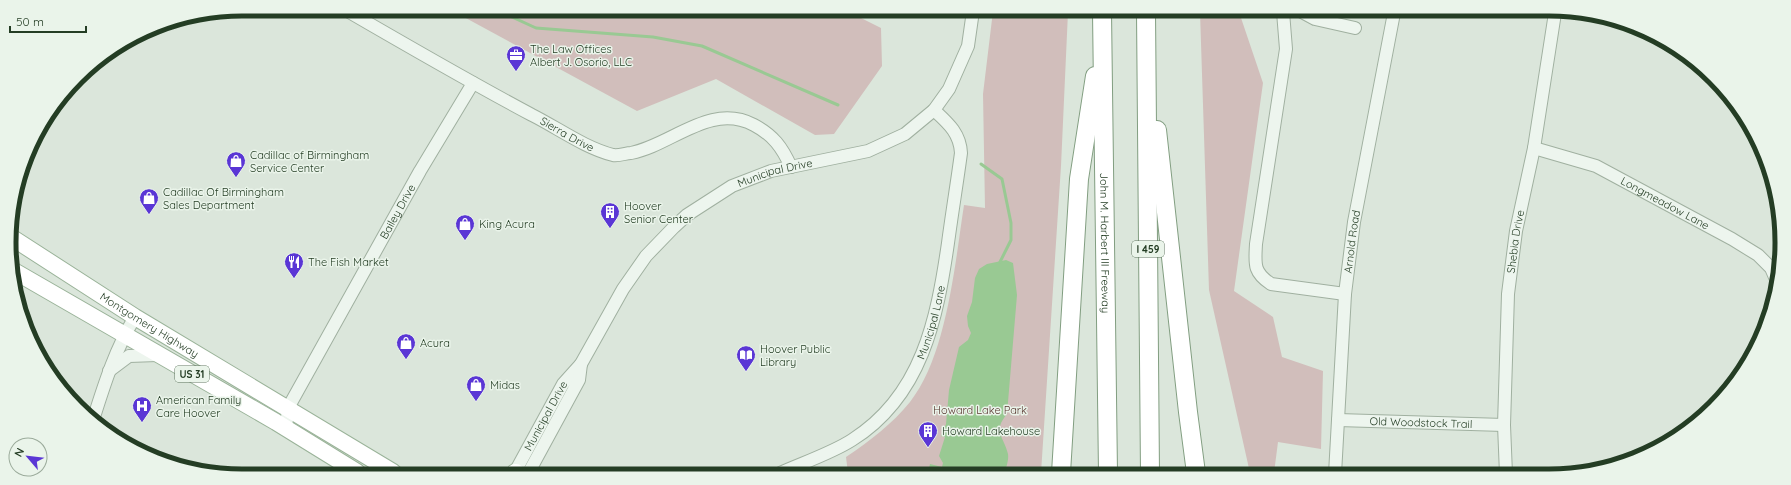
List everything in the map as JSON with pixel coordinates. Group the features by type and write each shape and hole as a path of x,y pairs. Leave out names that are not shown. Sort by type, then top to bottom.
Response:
{"highway":[{"path":"1061,469 1079,179 1102,19"},
{"name":"John M. Harbert III Freeway","path":"1102,19 1108,469"},
{"path":"1146,19 1173,283 1196,469"},
{"name":"I 459","path":"1146,19 1150,469"}],"main road":[{"name":"Montgomery Highway","path":"16,241 135,317 388,469"},
{"name":"Montgomery Highway","path":"18,273 286,428 352,469"}],"street":[{"name":"Sierra Drive","path":"356,16 473,83 592,147 615,155 644,150 663,143 701,122 716,119 732,120 747,122 761,129 784,150 791,167"},
{"name":"Municipal Drive","path":"517,469 563,384 581,364 623,289 646,256 678,223 687,215 732,186 771,171 868,152 905,134 934,110 949,89 959,70 968,46 972,16"},
{"path":"1283,16 1286,49 1256,244 1255,267 1261,278 1271,284 1345,294"},
{"path":"1309,16 1314,19 1356,28"},
{"name":"Arnold Road","path":"1335,469 1345,294 1354,222 1393,16"},
{"name":"Shebia Drive","path":"1506,469 1504,425 1508,294 1516,231 1534,148 1555,16"},
{"name":"Bailey Drive","path":"286,428 288,408 420,171 473,83"},
{"name":"Municipal Lane","path":"789,469 851,441 873,424 895,402 920,363 940,297 961,153 961,142 957,132 934,110"},
{"name":"Longmeadow Lane","path":"1534,148 1596,166 1732,239 1758,255 1771,268 1773,272"},
{"path":"95,414 108,372 124,335 135,317"},
{"path":"108,372 129,356 142,354 159,356"},
{"name":"Municipal Drive","path":"531,469 579,380 581,364"},
{"name":"Old Woodstock Trail","path":"1338,420 1504,425"}],"green space":[{"path":"462,16 857,16 881,28 882,66 834,134 815,135 716,79 637,111"},
{"name":"Howard Lake Park","path":"992,16 1068,16 1061,166 1041,469 848,469 846,457 896,418 910,402 923,382 933,360 948,308 964,205 985,208 983,94"},
{"path":"1200,16 1240,16 1263,83 1234,291 1273,317 1282,357 1323,371 1321,449 1278,442 1275,469 1249,469 1209,290"}],"shaded area":[{"path":"1006,260 1013,263 1017,295 1007,414 1000,425 1000,434 1008,454 1006,469 929,469 930,464 942,467 943,463 939,456 945,437 941,436 946,424 949,390 959,347 968,340 971,333 968,326 967,316 972,302 975,278 979,269 987,264"}],"waterway":[{"path":"510,16 536,28 653,37 702,46 838,105"},
{"path":"981,164 1002,179 1011,223 1011,240 1000,262"}],"place":[{"name":"The Law Offices Albert J. Osorio, LLC","path":"516,72"},
{"name":"Cadillac of Birmingham Service Center","path":"236,178"},
{"name":"Cadillac Of Birmingham Sales Department","path":"149,215"},
{"name":"Hoover Senior Center","path":"610,229"},
{"name":"King Acura","path":"465,241"},
{"name":"The Fish Market","path":"294,279"},
{"name":"Acura","path":"406,360"},
{"name":"Hoover Public Library","path":"746,372"},
{"name":"Midas","path":"476,402"},
{"name":"American Family Care Hoover","path":"142,423"},
{"name":"Howard Lakehouse","path":"928,448"}]}
